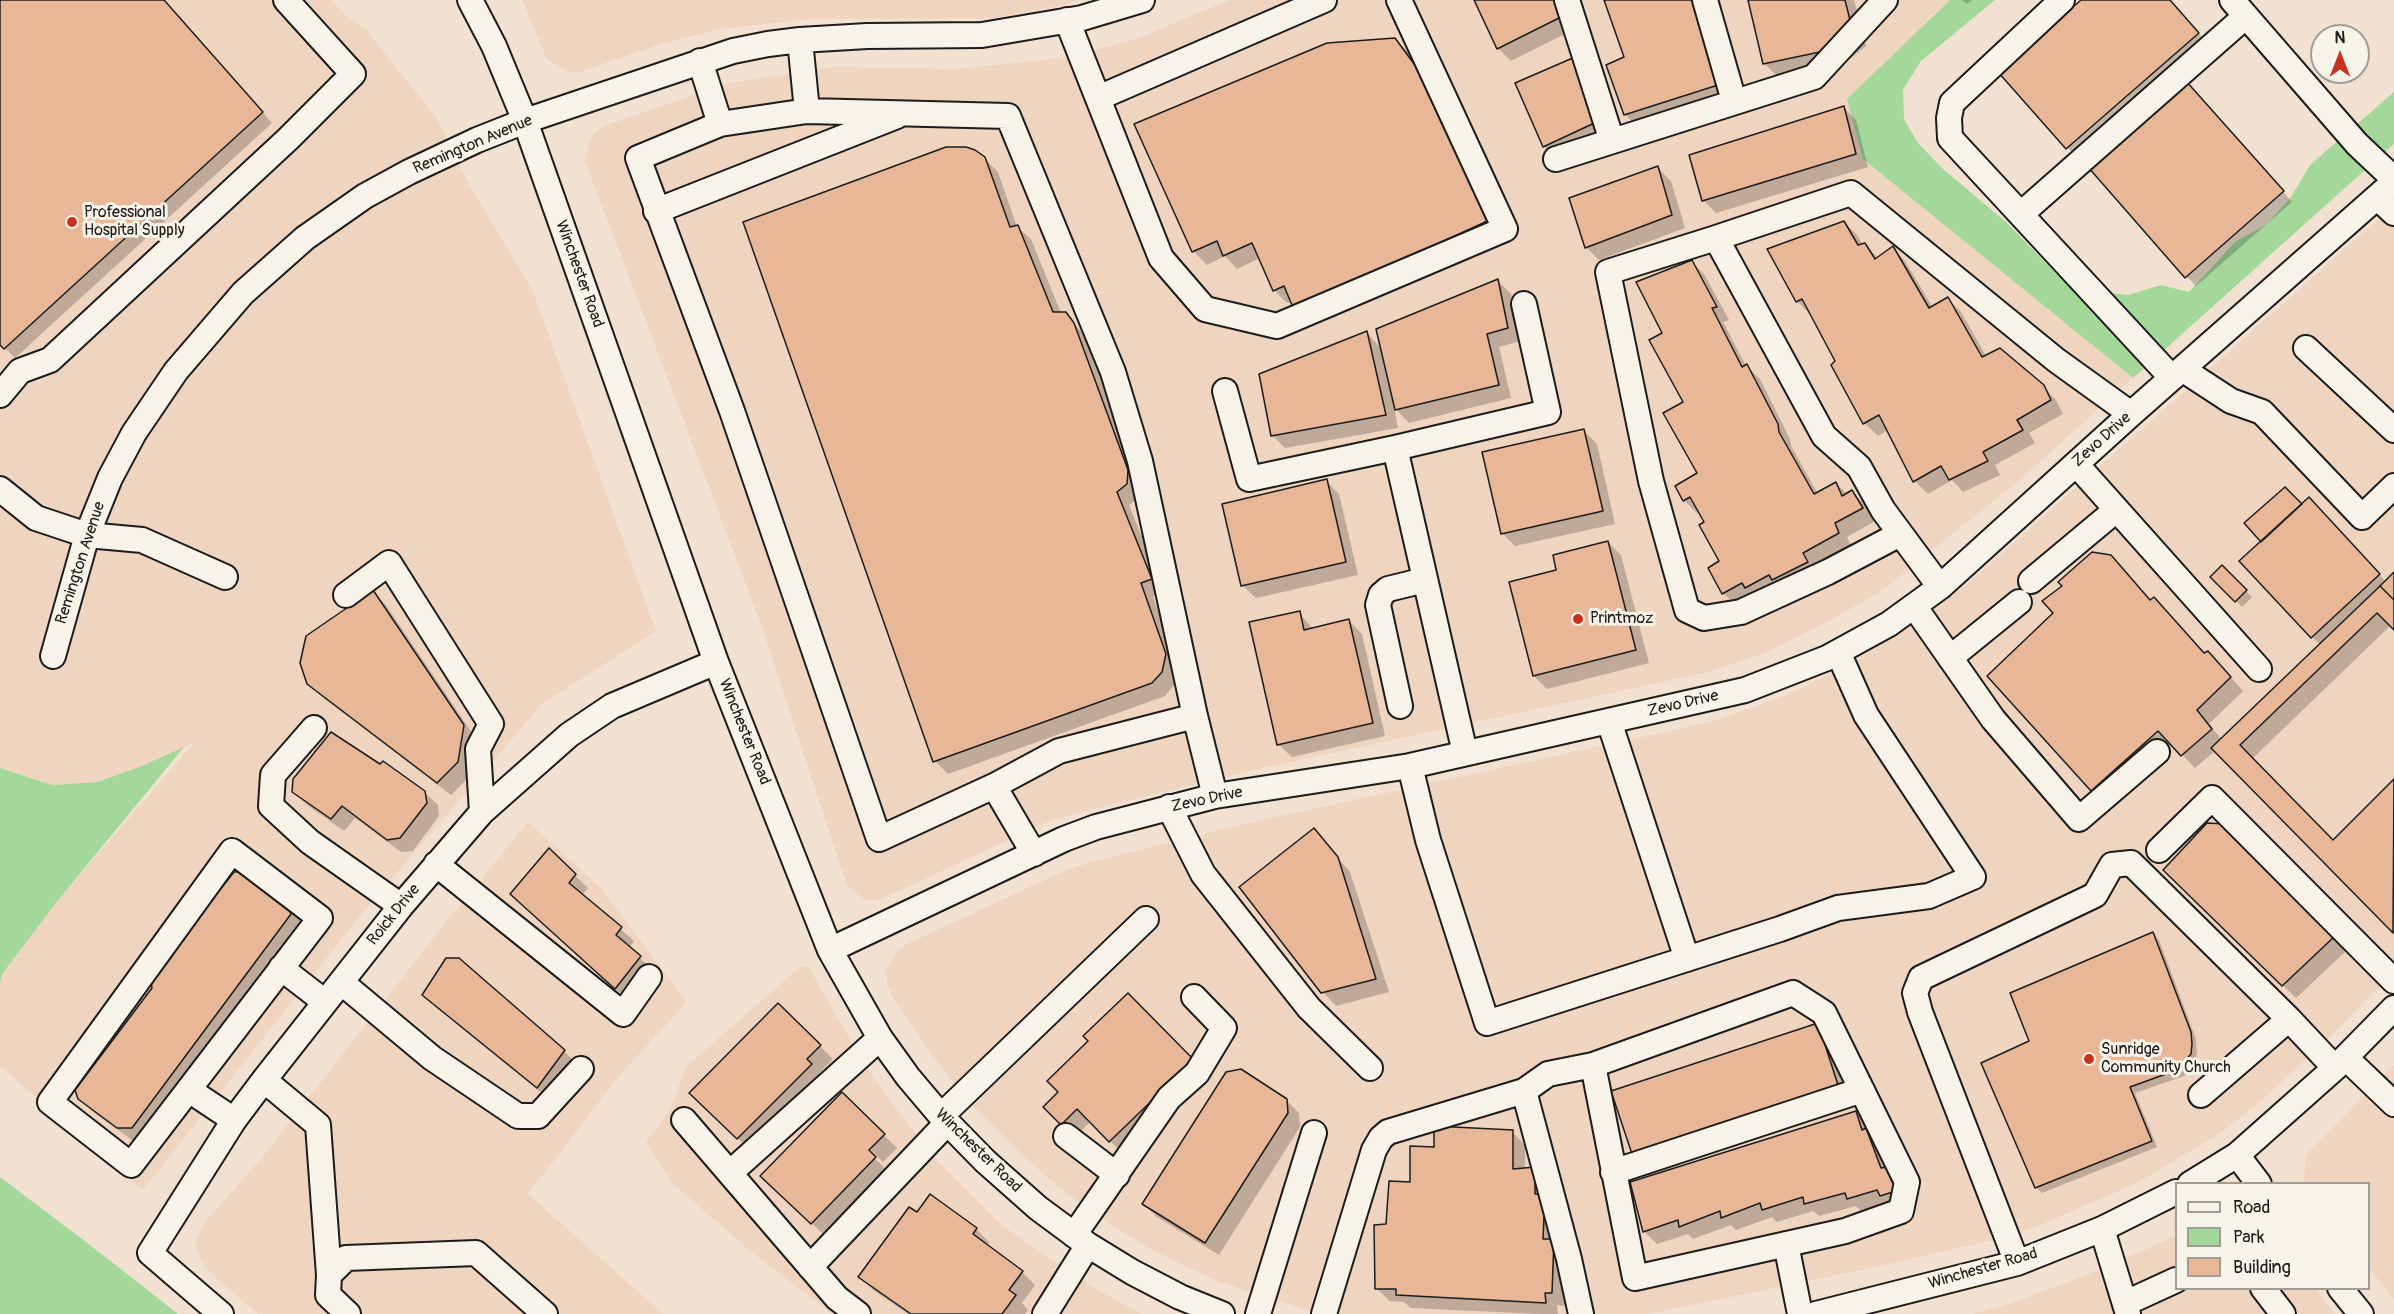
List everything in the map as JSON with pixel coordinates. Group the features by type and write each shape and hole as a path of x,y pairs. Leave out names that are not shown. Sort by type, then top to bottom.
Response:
{"street":[{"path":"0,395 20,371 50,360 279,147 353,74 286,0"},
{"name":"Winchester Road","path":"470,0 494,46 525,121 716,662 830,950 880,1038 908,1077 944,1120 985,1161 1038,1208 1081,1240 1161,1287 1222,1314"},
{"name":"Remington Avenue","path":"53,656 87,535 110,478 134,433 176,371 243,293 305,238 365,196 448,154 525,121 733,51 800,40 867,36 982,35 1142,0"},
{"path":"1098,98 1324,0"},
{"path":"1075,13 1098,98 1161,258 1205,309 1277,326 1505,229 1399,0"},
{"path":"1567,0 1612,141"},
{"path":"1706,0 1734,101"},
{"path":"1556,159 1814,76 1885,0"},
{"path":"2062,0 1952,104 1949,118 1950,138 2177,373 2231,401 2262,412 2362,517 2394,486"},
{"path":"2021,214 2239,8 2357,144 2390,193"},
{"path":"800,40 807,111"},
{"path":"700,61 720,124"},
{"path":"1195,716 1059,751 994,786 879,839 732,411 638,158 720,124 807,111 1008,116 1113,372 1140,461 1195,716 1215,796"},
{"path":"656,211 909,112"},
{"path":"1900,534 1828,572 1741,612 1704,618 1687,610 1651,481 1608,272 1851,193 2056,360 2131,414"},
{"name":"Zevo Drive","path":"830,950 1064,839 1096,827 1215,796 1410,766 1744,690 1838,652 1889,624 1940,587 2177,373 2390,193"},
{"path":"1716,238 1824,436 1860,467 1883,510 1940,587"},
{"path":"1225,392 1249,479 1548,412 1524,304"},
{"path":"2306,348 2394,430"},
{"path":"1395,448 1466,753"},
{"path":"2076,464 2259,669"},
{"path":"0,489 36,518 87,535 142,540 225,577"},
{"path":"2031,581 2116,510"},
{"path":"346,595 389,563 491,724 478,749 482,812"},
{"path":"1400,706 1377,605 1381,595 1388,589 1425,580"},
{"path":"1950,658 2019,602"},
{"path":"1914,606 1993,719 2079,819 2157,752"},
{"path":"1410,766 1428,840 1487,1023 1838,908 1929,896 1973,877 1866,715 1838,652"},
{"name":"Roick Drive","path":"220,1314 150,1253 234,1120 264,1080 401,906 482,812 569,735 612,706 716,662"},
{"path":"1609,721 1687,959"},
{"path":"314,728 273,775 271,806 310,842 401,906"},
{"path":"994,786 1034,854"},
{"path":"2159,850 2212,798 2394,981"},
{"path":"1169,807 1203,874 1309,1008 1370,1068"},
{"path":"232,851 320,918 281,968 131,1165 50,1102 232,851"},
{"path":"2017,1263 1920,1012 1915,993 1921,978 2094,895 2112,865 2131,863 2289,1018 2340,1063 2394,1104"},
{"path":"436,864 623,1014 649,977"},
{"path":"810,1267 944,1120 1146,919"},
{"path":"281,968 325,1002"},
{"path":"341,982 432,1058 518,1116 538,1116 581,1069"},
{"path":"1324,1314 1374,1150 1381,1138 1388,1132 1524,1091 1548,1074 1593,1065 1793,993 1824,1013 1907,1182 1901,1211 1845,1231 1635,1278 1612,1172 1593,1065"},
{"path":"1045,1314 1081,1240 1117,1175 1169,1098 1197,1073 1224,1028 1194,997"},
{"path":"2193,1182 2237,1155 2340,1063 2394,1008"},
{"path":"2201,1095 2289,1018"},
{"path":"730,1172 880,1038"},
{"path":"264,1080 318,1125 330,1275 328,1295 348,1314"},
{"path":"189,1090 234,1120"},
{"path":"1612,1172 1862,1090"},
{"path":"1524,1091 1569,1259 1581,1314"},
{"path":"684,1120 837,1298 858,1314"},
{"path":"1258,1314 1314,1133"},
{"path":"1066,1136 1117,1175"},
{"path":"2237,1155 2257,1182"},
{"name":"Winchester Road","path":"1816,1314 2017,1263 2102,1229 2175,1192"},
{"path":"2102,1229 2127,1308 2175,1281"},
{"path":"1786,1244 1800,1314"},
{"path":"330,1275 346,1258 476,1253 545,1314"},
{"path":"2265,1290 2283,1314"},
{"path":"2342,1290 2361,1314"}],"shaded area":[{"path":"0,0 331,0 346,16 366,30 436,117 470,186 532,289 656,631 542,704 363,912 143,1190 0,1066 2,974 59,899 194,743 142,766 97,782 52,785 0,768"},
{"path":"522,0 1079,0 1060,6 993,18 810,19 720,29 661,44 579,72 568,72 547,59"},
{"path":"1230,0 1950,0 1928,19 1863,159 2133,378 2021,479 1880,592 1765,653 1708,672 1258,769 1052,820 888,896 866,900 847,886 761,624 585,161 590,141 595,132 604,126 726,84 833,67 957,69 1064,58 1133,40"},
{"path":"2394,205 2394,972 2330,1037 2262,1100 2222,1132 2137,1183 2031,1229 1997,1239 1866,1269 1648,1314 1320,1314 1217,1281 1156,1252 1117,1229 1062,1190 1020,1153 968,1101 893,998 887,983 886,971 897,952 907,944 1062,872 1091,862 1262,820 1711,722 1782,697 1852,663 1964,587"},
{"path":"528,822 599,886 687,1002 619,1076 527,1193 663,1314 258,1314 205,1268 195,1245 205,1222 261,1159 441,928"},
{"path":"808,966 865,1065 897,1110 939,1162 1004,1227 1088,1284 1141,1314 832,1314 748,1249 672,1183 646,1142 671,1108 686,1067 800,967"},
{"path":"2394,1065 2394,1299 2370,1269 2370,1182 2304,1182 2306,1155"},
{"path":"2175,1236 2175,1290 2316,1290 2334,1314 1973,1314 2015,1302 2091,1273"}],"green space":[{"path":"1950,0 1995,0 1921,61 1903,90 1904,119 1918,143 1943,169 2006,222 2062,280 2094,291 2128,295 2161,285 2189,292 2235,242 2267,224 2291,197 2310,165 2394,92 2394,144 2133,378 1863,159 1847,99"},
{"path":"184,747 59,899 2,974 0,984 0,768 52,785 97,782 142,766"},
{"path":"0,1177 90,1245 178,1314 0,1314"}],"building":[{"name":"Professional Hospital Supply","path":"0,0 164,0 263,112 4,349 0,345"},
{"path":"1474,0 1558,0 1565,15 1497,49"},
{"path":"1604,0 1692,0 1718,85 1624,115 1606,65 1624,57"},
{"path":"1748,0 1845,0 1853,32 1834,49 1763,64"},
{"path":"2081,0 2170,0 2199,33 2066,149 1998,72"},
{"path":"1395,38 1448,110 1494,218 1294,310 1284,286 1273,291 1252,243 1223,256 1217,241 1192,252 1134,124 1327,43"},
{"path":"1575,57 1603,119 1543,147 1515,83"},
{"path":"2186,81 2284,191 2185,278 2088,167"},
{"path":"1844,106 1856,154 1702,201 1689,155"},
{"path":"946,147 966,147 985,157 1010,227 1018,225 1053,312 1066,312 1074,323 1128,470 1127,484 1117,492 1152,579 1141,583 1166,654 1162,672 1152,683 933,762 743,222"},
{"path":"1658,166 1672,215 1585,248 1569,198"},
{"path":"1844,221 1858,245 1865,243 1875,259 1893,246 1929,308 1948,297 1982,357 2000,348 2044,385 2051,400 2017,420 2023,430 1983,452 1988,461 1949,480 1941,466 1913,482 1879,415 1863,424 1831,365 1835,361 1802,299 1796,302 1767,249"},
{"path":"1692,260 1717,307 1712,308 1742,367 1747,364 1778,424 1779,432 1814,494 1836,482 1842,496 1852,490 1863,508 1835,523 1839,533 1803,553 1808,562 1772,580 1769,575 1745,588 1742,583 1722,594 1708,568 1719,561 1699,525 1704,522 1690,497 1683,501 1675,486 1697,473 1663,413 1683,402 1649,340 1662,333 1636,282"},
{"path":"1498,279 1508,328 1487,334 1499,385 1395,410 1376,329"},
{"path":"1367,331 1386,415 1271,436 1259,374"},
{"path":"1584,429 1603,511 1501,534 1482,452"},
{"path":"1327,479 1346,562 1241,586 1222,504"},
{"path":"2285,487 2302,504 2261,542 2244,523"},
{"path":"2309,497 2380,574 2311,638 2239,561"},
{"path":"1608,541 1636,650 1533,676 1509,582 1556,570 1553,555"},
{"path":"2092,552 2111,555 2150,600 2154,597 2204,653 2208,651 2231,677 2197,710 2212,729 2181,756 2158,731 2091,791 1987,676 2053,613 2042,601 2062,586 2058,582"},
{"path":"2222,565 2247,590 2235,602 2210,577"},
{"path":"2394,572 2394,600 2380,586"},
{"path":"2380,586 2394,600 2394,630 2377,613 2240,745 2333,840 2394,779 2393,933 2211,748"},
{"path":"373,590 464,725 458,762 437,783 307,684 300,663 306,636"},
{"path":"1300,611 1304,630 1349,619 1373,723 1277,745 1249,622"},
{"path":"331,732 380,764 383,761 425,791 427,803 400,838 387,840 342,806 331,819 292,792 293,779"},
{"path":"2207,823 2224,824 2334,937 2282,986 2163,870"},
{"path":"1314,828 1338,857 1376,979 1321,993 1239,887"},
{"path":"549,848 576,874 569,883 622,927 616,935 641,956 615,989 510,894"},
{"path":"244,871 286,902 291,914 132,1128 117,1128 78,1099 75,1090 152,988 150,977 234,872"},
{"name":"Sunridge Community Church","path":"2153,932 2191,1032 2192,1044 2191,1054 2177,1070 2130,1087 2152,1141 2035,1188 1981,1063 2029,1041 2010,993"},
{"path":"446,958 459,958 565,1050 537,1088 422,995"},
{"path":"1128,993 1194,1060 1109,1142 1077,1109 1061,1125 1043,1107 1058,1092 1047,1081 1088,1041 1083,1036"},
{"path":"778,1003 821,1045 807,1059 812,1064 737,1139 689,1093"},
{"path":"1818,1023 1838,1085 1632,1154 1611,1091"},
{"path":"1241,1069 1287,1099 1288,1113 1205,1243 1142,1204 1226,1072"},
{"path":"842,1092 885,1134 869,1150 876,1157 811,1224 760,1176"},
{"path":"1856,1111 1862,1130 1866,1128 1881,1168 1887,1167 1896,1191 1880,1196 1877,1190 1847,1199 1845,1193 1804,1204 1803,1197 1762,1210 1760,1203 1721,1218 1720,1211 1679,1227 1678,1220 1643,1232 1630,1182"},
{"path":"1434,1126 1513,1130 1513,1169 1535,1167 1535,1194 1545,1194 1543,1239 1554,1239 1552,1293 1545,1293 1546,1303 1396,1295 1396,1289 1375,1289 1374,1225 1386,1224 1389,1181 1410,1182 1410,1146 1434,1147"},
{"path":"930,1194 977,1228 973,1234 1023,1271 1009,1290 1016,1295 1002,1314 911,1314 858,1277 909,1207 917,1212"}],"place":[{"name":"Professional Hospital Supply","path":"72,222"},
{"name":"Printmoz","path":"1578,619"},
{"name":"Sunridge Community Church","path":"2089,1059"}]}
